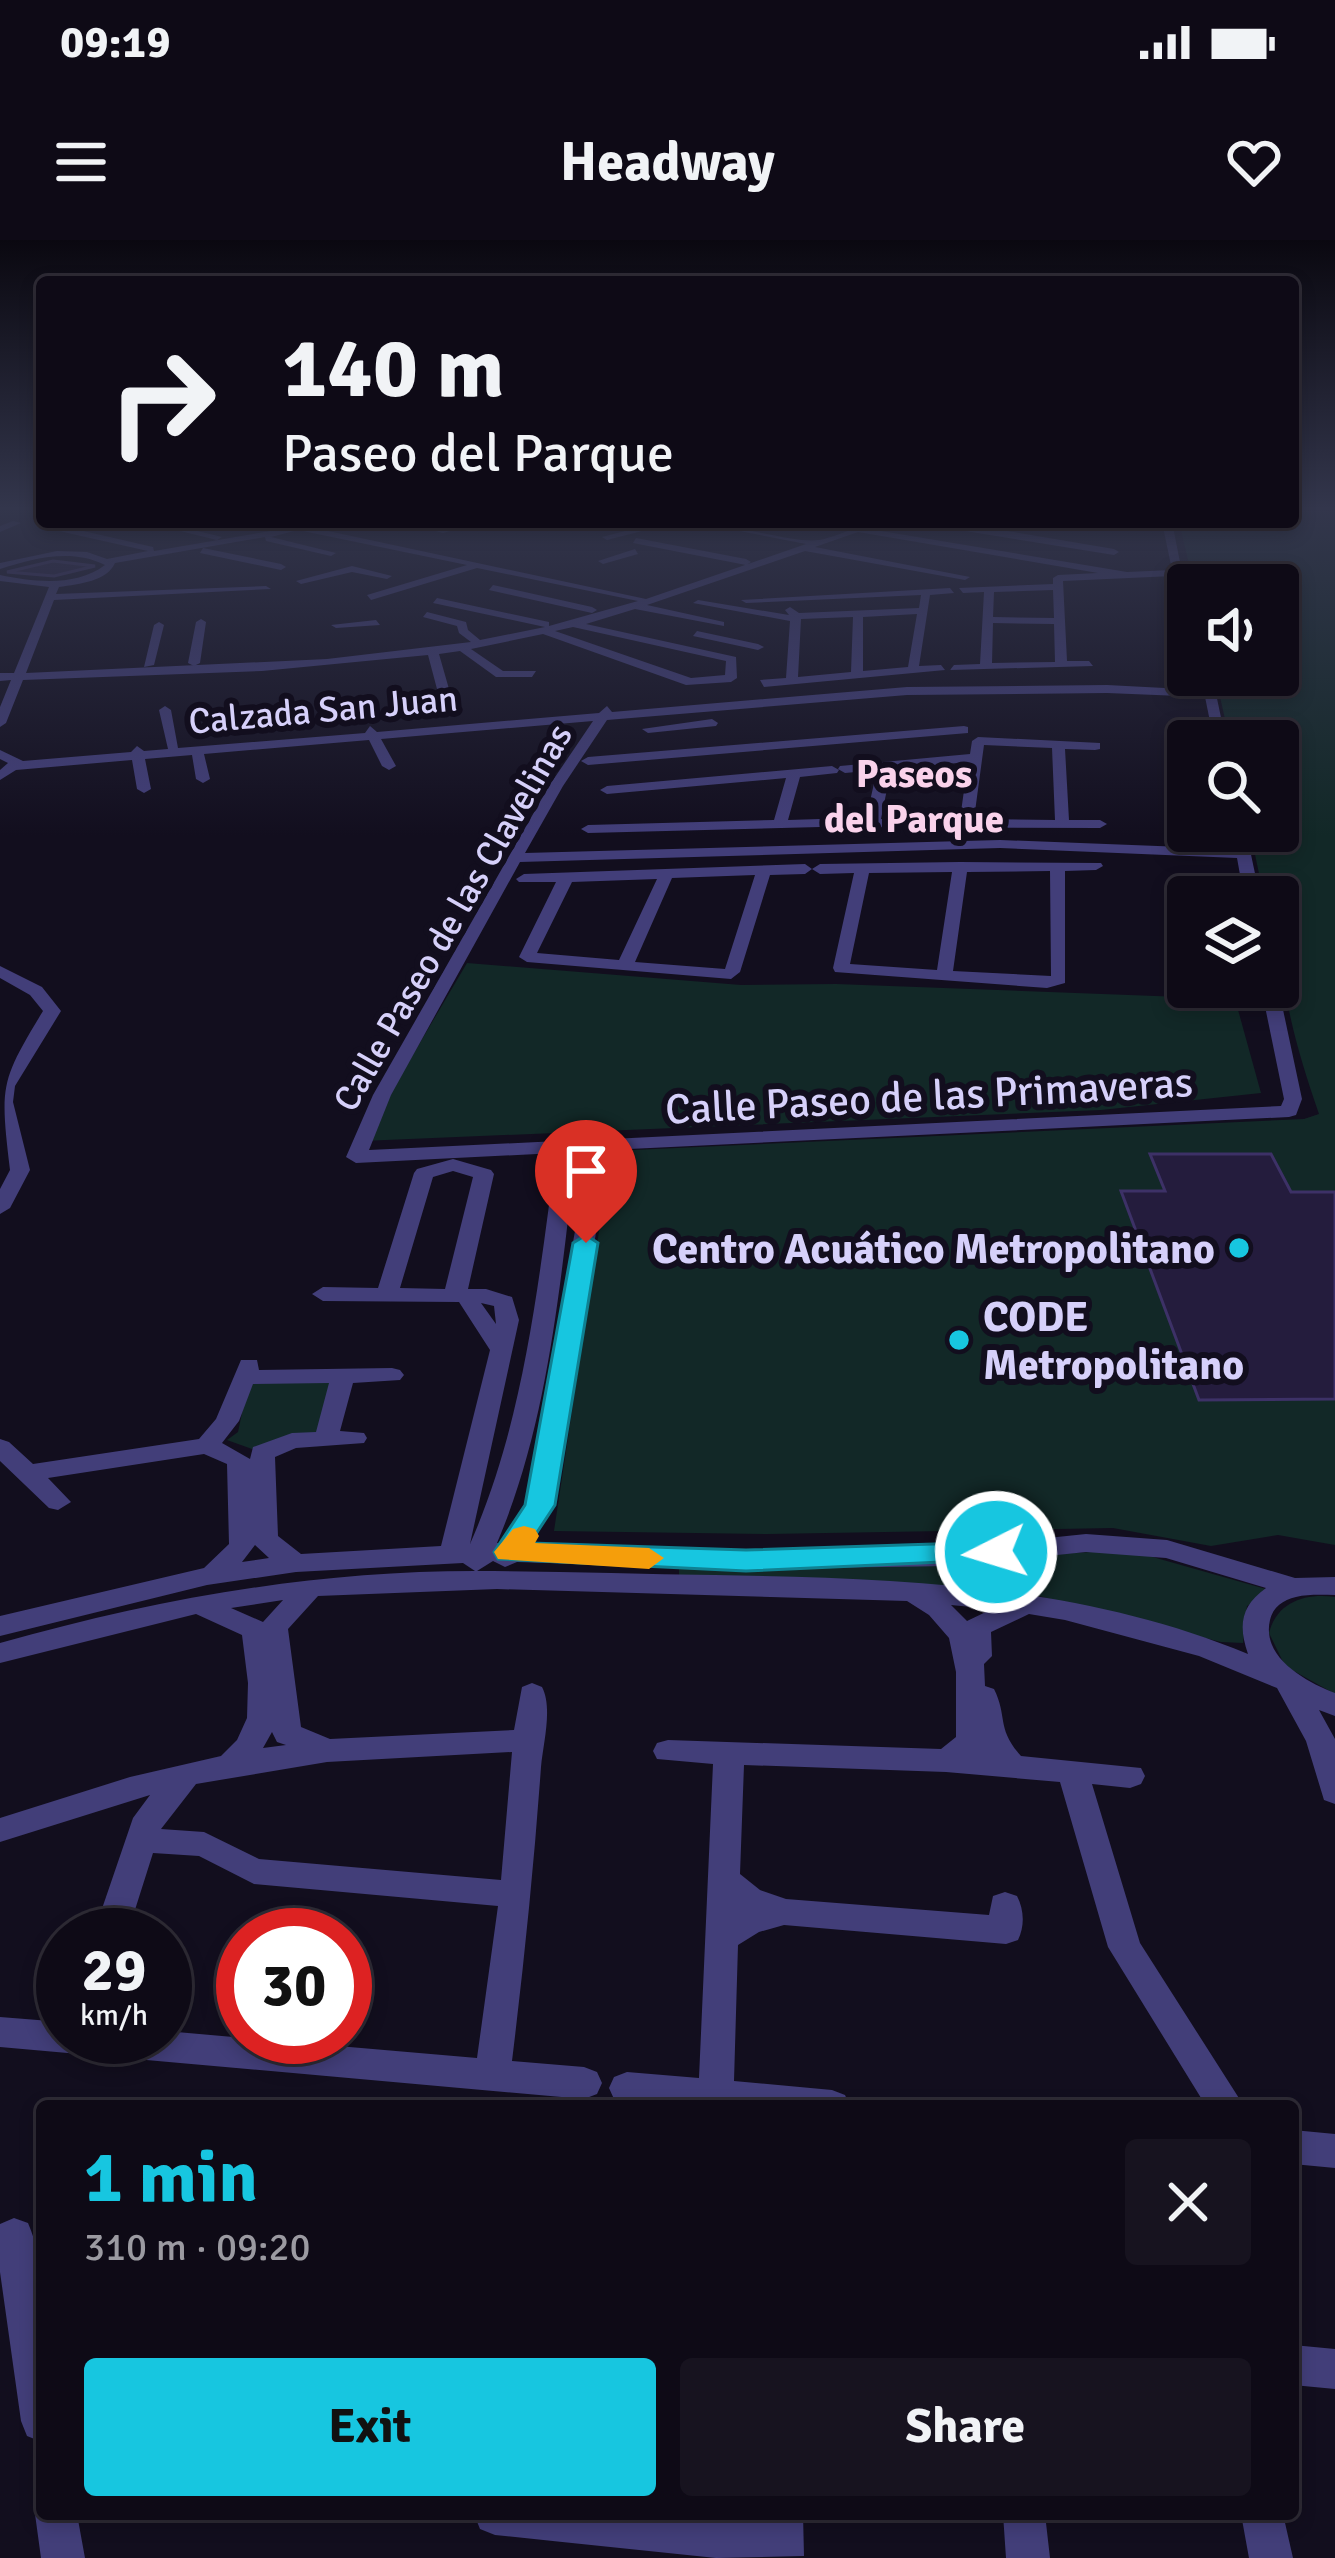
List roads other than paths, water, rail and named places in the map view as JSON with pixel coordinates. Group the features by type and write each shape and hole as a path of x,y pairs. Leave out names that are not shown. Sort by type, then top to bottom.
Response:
{"street":[{"path":"25,619 1,676 280,661 481,640 580,619"},
{"path":"0,723 42,619"},
{"path":"443,619 462,624 463,631 501,653"},
{"path":"506,619 690,682 729,679 732,659 570,624"},
{"path":"540,628 571,619"},
{"path":"638,619 759,640 699,619"},
{"path":"792,681 796,619"},
{"path":"860,619 885,709"},
{"path":"921,619 919,682 948,668 986,666 1031,677 1061,664 1089,664"},
{"path":"986,666 991,620 1060,621 1061,664"},
{"path":"194,663 201,622"},
{"path":"336,626 376,623"},
{"path":"356,624 358,652"},
{"path":"148,665 159,625"},
{"path":"21,674 433,651 481,640"},
{"path":"462,647 500,675 537,672 521,662"},
{"path":"433,651 443,689"},
{"name":"Calzada San Juan","path":"16,764 778,699 877,683 1031,677 1167,683"},
{"name":"Calzada San Juan","path":"778,699 877,683 919,682"},
{"path":"764,683 877,683"},
{"path":"638,758 651,723 947,705"},
{"path":"165,710 173,747"},
{"name":"Calle Paseo de las Clavelinas","path":"358,1152 382,1095 518,855 606,713"},
{"path":"588,761 925,727 964,730"},
{"path":"372,733 389,766"},
{"name":"Calzada San Juan","path":"137,753 372,733"},
{"path":"967,820 978,741 1095,746"},
{"path":"1058,744 1062,822"},
{"path":"196,750 203,779"},
{"path":"137,753 144,789"},
{"path":"0,754 16,764 0,776"},
{"path":"974,758 794,773 694,804 585,836 610,783 694,804 725,825 967,820 1100,824"},
{"path":"873,821 885,765"},
{"path":"780,824 794,773"},
{"path":"1008,820 1009,842 1019,865"},
{"path":"725,825 731,848"},
{"path":"518,855 1009,842 1167,849"},
{"path":"1000,865 996,850 1009,842"},
{"path":"694,850 707,873"},
{"path":"688,874 694,850"},
{"path":"1235,852 1235,876"},
{"path":"1235,852 1244,876"},
{"path":"944,976 960,866"},
{"path":"862,868 841,968 1055,982 1057,866"},
{"path":"524,879 1096,866"},
{"path":"566,878 527,957 732,972 764,870"},
{"path":"625,966 666,874"},
{"path":"0,971 35,992 52,1011 6,1086 4,1102 20,1170 0,1208"},
{"path":"1258,1008 1282,1108 1293,1099 1274,1008"},
{"name":"Calle Paseo de las Primaveras","path":"358,1152 1282,1108"},
{"path":"487,1566 540,1505 601,1142"},
{"path":"487,1566 513,1464 568,1143"},
{"path":"387,1294 424,1173 453,1165 484,1174 460,1295 502,1351 452,1555"},
{"path":"323,1294 460,1295"},
{"path":"540,1318 573,1318"},
{"path":"206,1446 227,1421 247,1371 392,1375"},
{"path":"326,1439 343,1376"},
{"path":"29,1473 206,1446 250,1456 292,1441 355,1438"},
{"path":"0,1448 58,1502"},
{"path":"250,1456 268,1546 304,1575"},
{"path":"207,1576 242,1547 250,1456"},
{"path":"0,1653 61,1622 207,1576 951,1556 1086,1543 1167,1549 1295,1587 1335,1586"},
{"path":"0,1626 196,1605 304,1575 452,1555 487,1566 1034,1603 1150,1628 1335,1706"},
{"path":"304,1575 274,1627 277,1682 287,1734 326,1747"},
{"path":"1295,1587 1263,1604 1252,1631 1264,1663 1286,1683 1321,1741 1335,1792"},
{"path":"903,1591 970,1627 990,1741 1014,1768"},
{"path":"970,1627 1034,1603"},
{"path":"196,1605 221,1610 255,1630 262,1726 255,1744 231,1762"},
{"path":"946,1761 971,1738 970,1627"},
{"path":"492,2076 516,1894 532,1694"},
{"path":"0,1830 92,1798 271,1755 326,1747 530,1741"},
{"path":"668,1751 946,1761 1130,1776"},
{"path":"716,2096 729,1753"},
{"path":"119,1908 156,1805 190,1771"},
{"path":"1073,1773 1124,1947 1222,2100"},
{"path":"92,1798 131,1812 143,1836"},
{"path":"143,1836 204,1844 254,1871 516,1894"},
{"path":"724,1880 749,1899 786,1912 1006,1930 1005,1905"},
{"path":"722,1938 750,1921 786,1912"},
{"path":"0,2032 36,2035"},
{"path":"192,2049 584,2083"},
{"path":"627,2088 762,2100"},
{"path":"1299,2148 1335,2151"},
{"path":"19,2236 36,2373"},
{"path":"1299,2366 1335,2369"},
{"path":"57,2520 63,2558"},
{"path":"567,2520 782,2538"},
{"path":"1025,2520 1028,2558"},
{"path":"1263,2520 1270,2558"}],"place":[{"name":"Centro Acuático Metropolitano","path":"1239,1248"},
{"name":"CODE Metropolitano","path":"959,1340"}],"district":[{"name":"Paseos del Parque","path":"914,796"}]}
